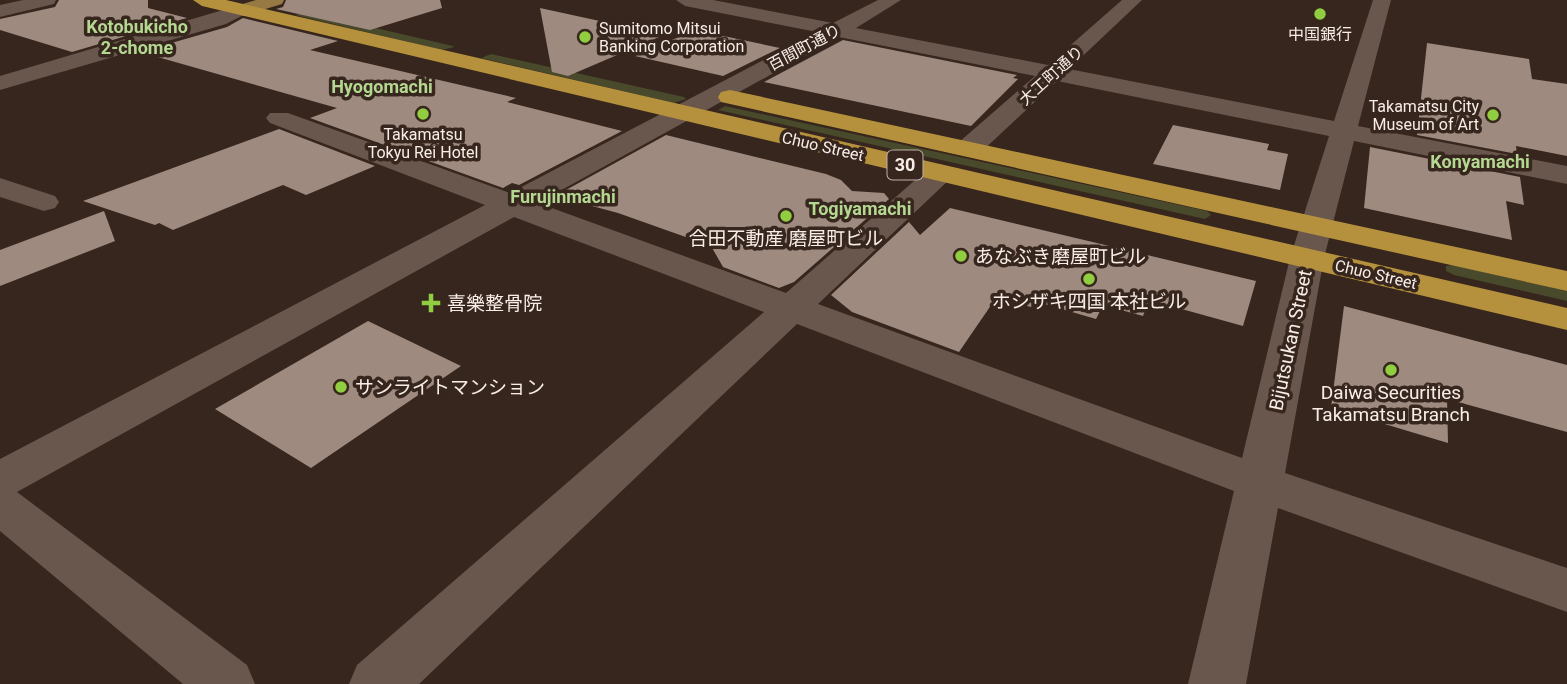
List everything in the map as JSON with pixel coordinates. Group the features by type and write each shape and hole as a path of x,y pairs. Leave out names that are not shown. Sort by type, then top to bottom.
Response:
{"highway":[{"name":"30","path":"202,0 243,10"},
{"name":"Chuo Street","path":"287,0 715,94 954,161"},
{"name":"Chuo Street","path":"243,10 682,113 954,161 1311,242 1567,319"},
{"name":"Chuo Street","path":"1311,242 1567,281"}],"main road":[{"path":"243,10 275,0"}],"street":[{"path":"0,12 47,0"},
{"path":"685,0 1567,175"},
{"name":"百間町通り","path":"0,480 892,0"},
{"name":"大工町通り","path":"378,684 1133,0"},
{"name":"Bijutsukan Street","path":"1217,684 1311,242 1382,0"},
{"path":"0,83 219,20 243,10"},
{"path":"279,118 792,310 1567,590"},
{"path":"0,187 44,202"},
{"path":"0,504 226,684"}],"green space":[{"path":"307,12 454,47 442,50 295,15"},
{"path":"491,54 686,99 674,103 481,58"},
{"path":"725,106 1207,211 1211,215 1205,219 718,110"},
{"path":"1453,265 1567,291 1567,301 1454,275 1446,271 1446,266"}],"building":[{"path":"59,0 148,0 148,8 187,18 72,52 0,30 0,19 55,7"},
{"path":"286,0 440,0 442,8 370,30 276,9 283,7"},
{"path":"540,8 664,35 568,76 552,72"},
{"path":"243,18 338,41 310,50 516,98 507,102 622,131 519,185 512,183 503,188 310,118 337,108 140,52 227,27"},
{"path":"695,30 780,48 723,76 635,56"},
{"path":"843,40 1017,75 1013,78 1018,79 971,126 764,82"},
{"name":"Takamatsu City Museum of Art","path":"1427,43 1529,59 1532,79 1567,84 1567,156 1516,146 1517,154 1417,135"},
{"path":"1173,125 1269,144 1267,150 1288,154 1280,190 1153,164"},
{"path":"279,129 375,166 306,195 283,185 173,230 159,223 155,225 83,201"},
{"path":"666,135 826,174 841,180 852,191 884,193 889,199 794,282 779,288 723,267 711,246 618,213 555,196"},
{"path":"1370,147 1520,177 1524,205 1506,201 1512,240 1364,208"},
{"path":"950,208 1256,281 1243,326 1149,300 1143,316 1103,305 1096,319 1034,301 1031,307 996,298 959,352 852,312 831,295 909,222 920,235"},
{"path":"104,211 115,241 0,286 0,250"},
{"path":"1344,306 1567,365 1567,432 1447,399 1448,443 1331,408"},
{"name":"サンライトマンション","path":"368,321 461,366 311,468 215,409"}],"place":[{"name":"中国銀行","path":"1320,14"},
{"name":"Sumitomo Mitsui Banking Corporation","path":"585,37"},
{"name":"Takamatsu Tokyu Rei Hotel","path":"423,114"},
{"name":"Takamatsu City Museum of Art","path":"1493,115"},
{"name":"合田不動産 磨屋町ビル","path":"786,216"},
{"name":"あなぶき磨屋町ビル","path":"961,256"},
{"name":"ホシザキ四国 本社ビル","path":"1089,279"},
{"name":"喜樂整骨院","path":"431,303"},
{"name":"Daiwa Securities Takamatsu Branch","path":"1391,370"},
{"name":"サンライトマンション","path":"341,387"}],"district":[{"name":"Kotobukicho 2-chome","path":"137,37"},
{"name":"Hyogomachi","path":"382,87"},
{"name":"Konyamachi","path":"1480,162"},
{"name":"Furujinmachi","path":"563,197"},
{"name":"Togiyamachi","path":"860,209"}]}
